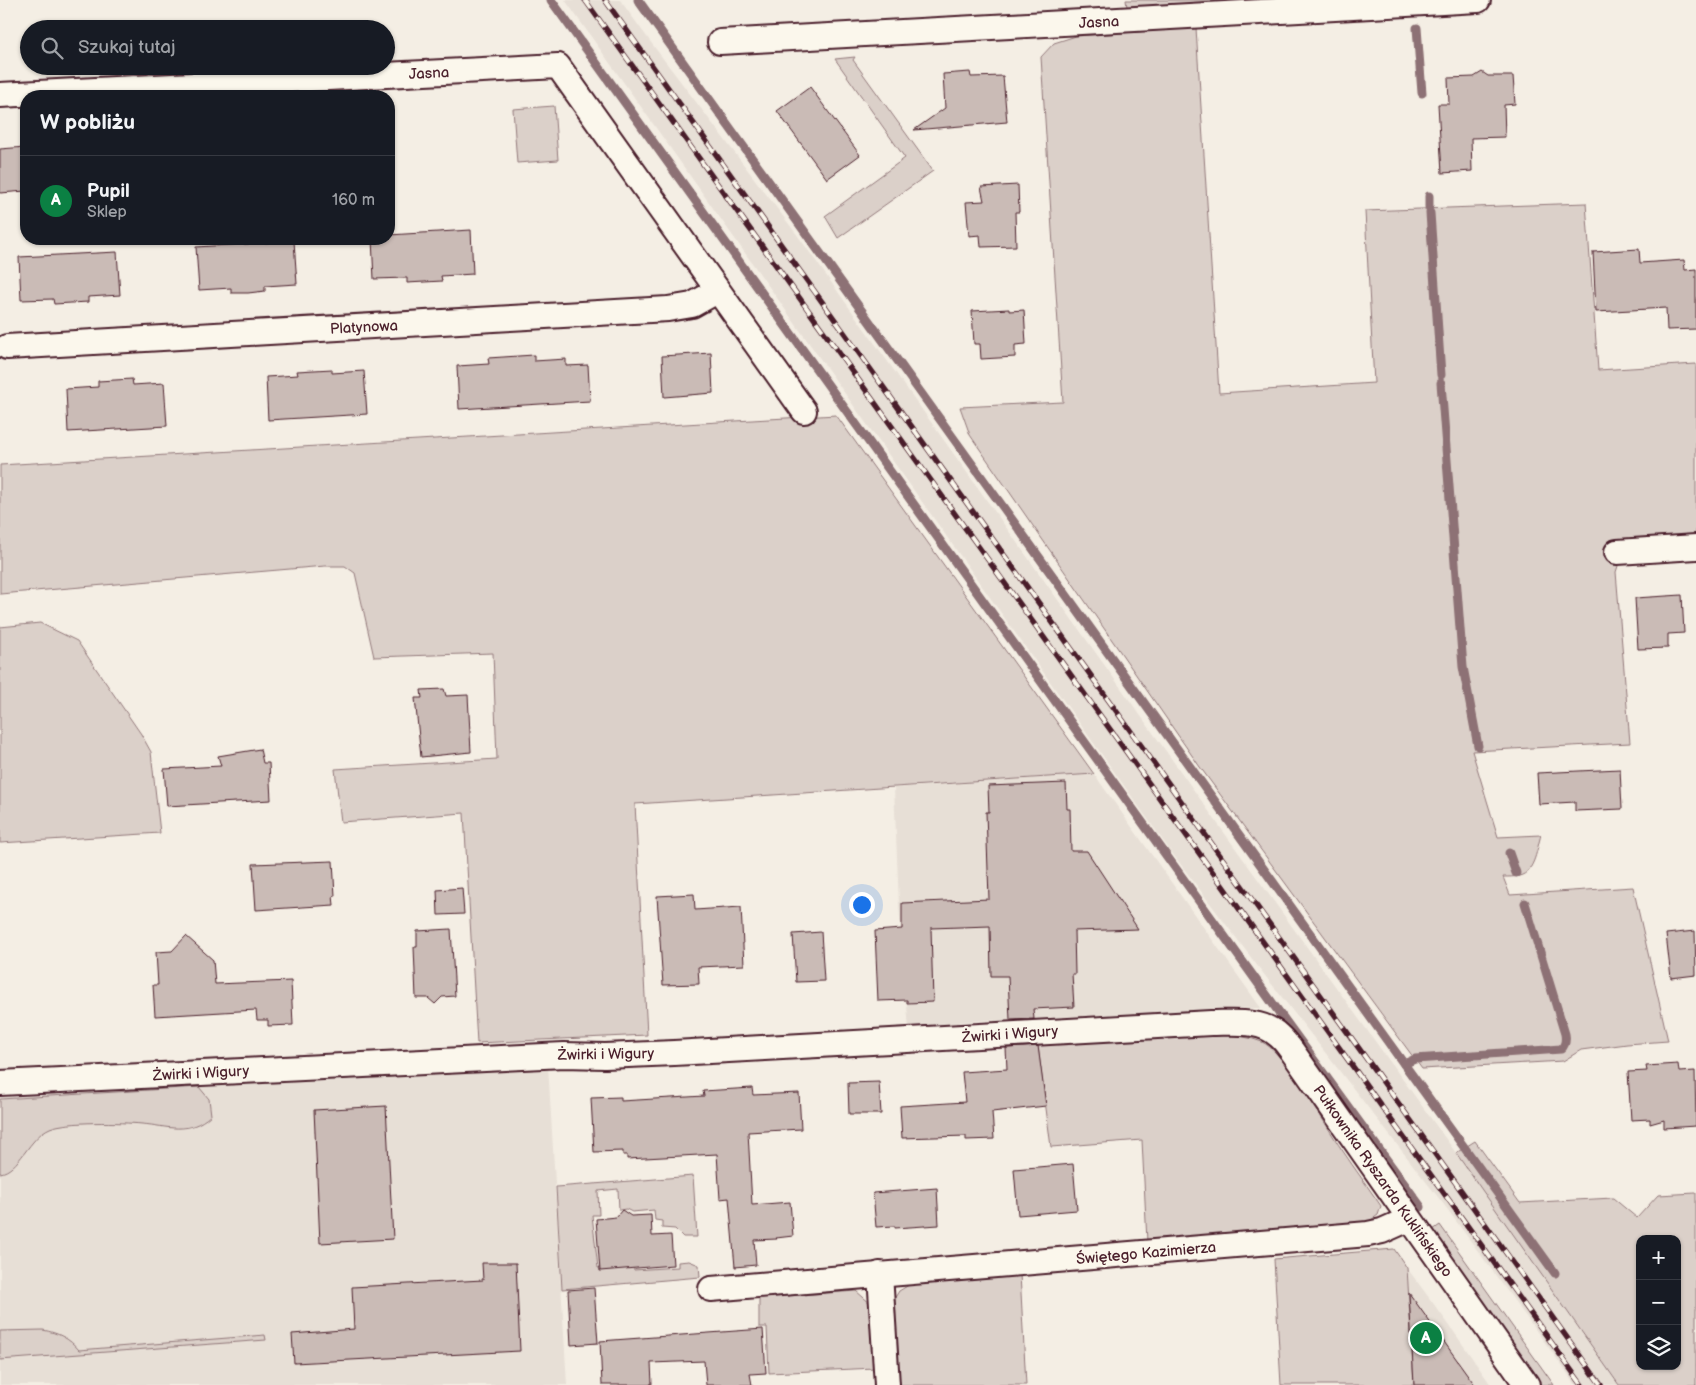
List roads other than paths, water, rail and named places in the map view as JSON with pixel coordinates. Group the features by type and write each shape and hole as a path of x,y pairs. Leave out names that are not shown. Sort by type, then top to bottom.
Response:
{"street":[{"name":"Jasna","path":"720,42 1478,0"},
{"name":"Jasna","path":"395,74 558,66 717,291"},
{"name":"Jasna","path":"96,90 385,75"},
{"name":"Jasna","path":"0,95 20,94"},
{"name":"Platynowa","path":"7,347 668,309 692,305 717,291"},
{"path":"717,291 804,411"},
{"path":"1617,552 1696,547"},
{"name":"Żwirki i Wigury","path":"0,1084 564,1055 605,1056 674,1053 1211,1023"},
{"name":"Pułkownika Ryszarda Kuklińskiego","path":"1211,1023 1258,1025 1268,1028 1279,1035 1292,1050 1527,1385"},
{"name":"Świętego Kazimierza","path":"710,1289 1368,1234 1382,1231 1409,1219"},
{"path":"880,1274 887,1385"}],"waterway":[{"path":"551,0 1421,1207"},
{"path":"638,0 1404,1064"},
{"path":"1417,28 1422,93"},
{"path":"1429,196 1429,207"},
{"path":"1430,213 1441,375"},
{"path":"1441,383 1463,667 1478,746"},
{"path":"1509,853 1516,873"},
{"path":"1525,903 1565,1034 1563,1047 1561,1049 1415,1059 1404,1064 1555,1273"}],"railway":[{"path":"585,0 1582,1385"},
{"path":"605,0 1601,1385"}],"place":[{"name":"Pupil","path":"1426,1338"}]}
